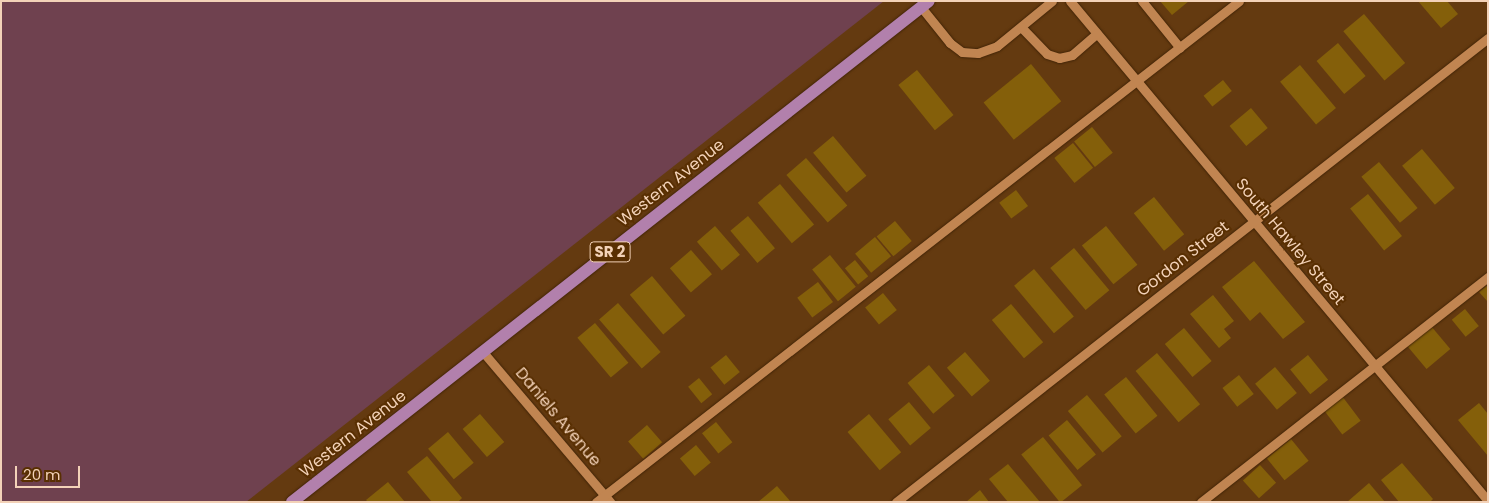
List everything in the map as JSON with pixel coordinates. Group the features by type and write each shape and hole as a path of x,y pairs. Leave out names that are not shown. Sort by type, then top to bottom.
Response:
{"main road":[{"name":"Western Avenue","path":"292,502 925,4"}],"street":[{"path":"925,4 962,52 997,46 1052,1"},
{"path":"1142,1 1180,48"},
{"path":"596,502 607,498 1240,1"},
{"name":"South Hawley Street","path":"1074,3 1254,223 1488,501"},
{"path":"1021,27 1037,46 1059,58 1072,55 1097,33"},
{"name":"Gordon Street","path":"896,502 1488,38"},
{"path":"1201,502 1488,277"},
{"name":"Daniels Avenue","path":"483,352 607,498"}],"shaded area":[{"path":"1,1 884,1 246,502 1,502"}],"building":[{"path":"1160,1 1189,1 1172,15"},
{"path":"1418,1 1447,1 1458,14 1441,28"},
{"path":"1364,14 1405,63 1384,80 1343,31"},
{"path":"1338,43 1366,76 1344,94 1317,61"},
{"path":"1031,64 1061,101 1014,140 984,102"},
{"path":"1300,65 1336,108 1316,125 1280,82"},
{"path":"917,70 954,115 935,130 898,85"},
{"path":"1223,80 1232,91 1212,107 1204,96"},
{"path":"1251,108 1268,128 1246,146 1230,126"},
{"path":"1092,127 1113,153 1095,167 1074,141"},
{"path":"833,136 866,176 847,193 813,153"},
{"path":"1073,143 1093,168 1074,183 1054,158"},
{"path":"1422,149 1455,188 1435,205 1402,166"},
{"path":"806,158 847,206 828,223 786,175"},
{"path":"1379,162 1418,208 1400,223 1361,177"},
{"path":"780,184 814,225 792,243 758,203"},
{"path":"1016,190 1028,206 1011,219 999,203"},
{"path":"1368,194 1402,236 1384,250 1350,208"},
{"path":"1154,197 1184,234 1164,251 1134,213"},
{"path":"748,216 775,248 757,263 730,231"},
{"path":"895,221 912,241 893,256 877,236"},
{"path":"715,226 740,255 722,270 697,242"},
{"path":"1106,226 1137,265 1113,284 1082,246"},
{"path":"875,237 891,256 871,273 855,254"},
{"path":"1074,248 1109,290 1086,310 1050,268"},
{"path":"691,250 712,274 691,293 670,268"},
{"path":"830,255 856,287 838,301 812,269"},
{"path":"855,260 868,276 858,285 845,268"},
{"path":"1254,261 1305,322 1283,339 1260,312 1250,321 1222,287"},
{"path":"1034,269 1074,316 1054,333 1014,286"},
{"path":"652,276 685,316 663,334 630,295"},
{"path":"818,282 833,302 812,318 797,298"},
{"path":"1488,285 1488,302 1479,292"},
{"path":"883,293 897,310 879,325 865,307"},
{"path":"1213,295 1234,321 1224,329 1231,338 1219,348 1190,314"},
{"path":"618,303 661,352 642,368 599,319"},
{"path":"1011,304 1043,342 1024,358 992,320"},
{"path":"1465,309 1479,326 1466,337 1452,320"},
{"path":"595,323 628,363 611,378 577,338"},
{"path":"1431,326 1450,349 1427,369 1407,346"},
{"path":"1184,328 1212,361 1192,377 1165,344"},
{"path":"965,352 990,381 972,396 947,368"},
{"path":"1157,353 1200,404 1179,422 1136,371"},
{"path":"726,355 740,372 724,385 710,368"},
{"path":"1308,355 1328,380 1310,394 1290,369"},
{"path":"929,365 955,396 933,414 908,383"},
{"path":"1275,367 1297,393 1277,410 1255,384"},
{"path":"1239,375 1254,394 1237,407 1222,388"},
{"path":"1126,377 1157,416 1136,433 1104,395"},
{"path":"699,378 712,394 701,403 688,387"},
{"path":"1087,395 1122,436 1103,452 1068,411"},
{"path":"1342,396 1361,421 1342,435 1324,410"},
{"path":"909,402 931,428 910,445 888,419"},
{"path":"1479,403 1488,414 1488,456 1458,420"},
{"path":"480,414 504,442 487,457 463,429"},
{"path":"869,414 901,452 880,470 848,432"},
{"path":"1067,420 1096,454 1078,470 1049,435"},
{"path":"716,422 732,442 718,454 702,433"},
{"path":"647,425 662,442 643,459 628,441"},
{"path":"448,432 474,463 454,479 428,449"},
{"path":"1043,437 1082,485 1060,502 1021,455"},
{"path":"1291,439 1309,461 1285,480 1267,459"},
{"path":"696,445 711,463 695,476 680,458"},
{"path":"427,456 462,498 458,502 432,502 407,472"},
{"path":"1402,463 1433,499 1430,502 1399,502 1381,480"},
{"path":"1008,464 1040,502 1008,502 989,479"},
{"path":"1260,465 1276,483 1259,498 1243,480"},
{"path":"388,482 405,502 368,502 366,500"},
{"path":"1369,483 1385,502 1347,502"},
{"path":"777,486 791,502 758,502"},
{"path":"980,490 989,502 966,502"}]}
